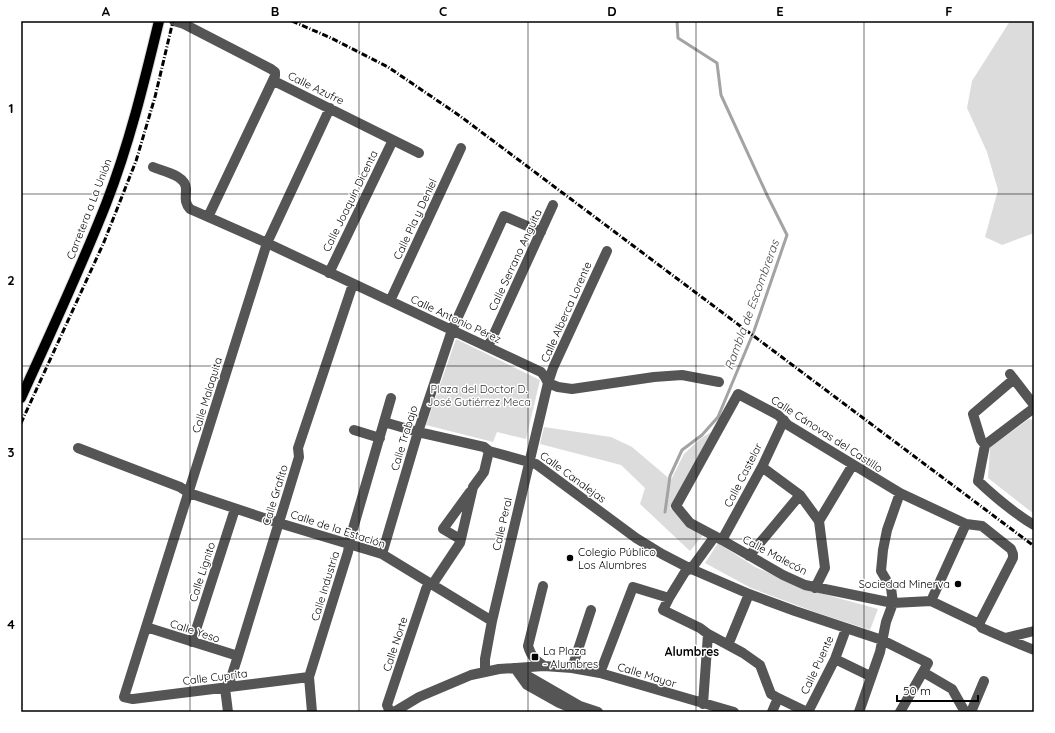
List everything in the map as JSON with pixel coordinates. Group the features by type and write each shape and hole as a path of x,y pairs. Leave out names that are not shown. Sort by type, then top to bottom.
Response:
{"main road":[{"name":"Carretera a La Unión","path":"21,398 106,203 134,117 159,21"}],"street":[{"path":"174,21 184,24 271,69 275,72 274,81"},
{"name":"Calle Azufre","path":"208,217 274,81 419,153"},
{"name":"Calle Malaquita","path":"124,697 267,243 330,108"},
{"name":"Calle Joaquín Dicenta","path":"329,273 393,140"},
{"name":"Calle Pla y Deniel","path":"390,301 461,148"},
{"name":"Calle Antonio Pérez","path":"153,167 180,178 185,182 186,204 190,210 267,243 541,372 546,377 548,384"},
{"name":"Calle Serrano Anguita","path":"488,347 554,205"},
{"name":"Calle Trabajo","path":"382,554 418,432 452,330 504,216 541,232"},
{"name":"Calle Alberca Lorente","path":"548,384 553,368 607,251"},
{"name":"Calle Grafito","path":"225,688 230,682 299,457 298,448 353,284"},
{"path":"548,384 572,389 654,377 682,375 719,382"},
{"path":"985,445 980,440 973,414 1012,376 1034,405"},
{"name":"Calle Peral","path":"485,671 485,658 492,621 548,384"},
{"name":"Calle Cánovas del Castillo","path":"676,506 738,394 778,415 788,425 852,466 900,493 966,524 982,526 1011,549 1013,558 979,624"},
{"name":"Calle Industria","path":"312,712 309,677 391,398"},
{"path":"1034,408 985,445 978,481 1004,504 1034,525"},
{"name":"Calle Castelar","path":"668,598 684,572 694,566 719,538 762,467 784,420"},
{"name":"Calle Canalejas","path":"384,422 418,432 484,447 489,451 530,461 636,538 689,568"},
{"path":"354,430 380,438"},
{"name":"Calle de la Estación","path":"78,448 172,484 189,493 279,523 382,554 492,621"},
{"path":"460,539 443,529 484,472 489,451"},
{"path":"819,521 852,466"},
{"path":"762,467 800,495 819,521 825,568 815,588"},
{"name":"Calle Norte","path":"390,712 387,705 426,589 460,542 473,487"},
{"path":"859,712 870,676 880,652 886,622 893,603 892,588 881,571 886,530 900,493"},
{"path":"749,556 800,495"},
{"name":"Calle Malecón","path":"676,506 690,523 783,575 805,585 893,603 930,602 979,624 982,628 1034,650"},
{"name":"Calle Lignito","path":"192,642 235,509"},
{"path":"930,602 966,524"},
{"path":"689,568 749,594 846,629 882,640 925,668 952,689 964,712"},
{"path":"543,586 528,646 534,659 544,666"},
{"path":"600,673 633,587 668,598 663,610 700,628 760,665 771,694 807,712"},
{"path":"728,645 749,594"},
{"path":"572,668 591,610"},
{"name":"Calle Yeso","path":"146,627 238,656"},
{"name":"Calle Puente","path":"807,712 835,659 846,629"},
{"path":"1005,638 1034,631"},
{"path":"699,706 708,634"},
{"path":"835,659 870,676"},
{"name":"Calle Mayor","path":"394,712 419,697 485,671 544,666 572,668 600,673 699,706 734,712"},
{"path":"514,668 527,686 557,707 580,712"},
{"path":"514,668 580,706 598,712"},
{"path":"900,712 925,668"},
{"name":"Calle Cuprita","path":"124,697 133,699 309,677"},
{"path":"971,712 984,682"},
{"path":"225,688 228,712"},
{"path":"772,712 778,698"}],"green space":[{"path":"1010,21 1034,21 1034,233 1002,245 985,237 998,190 987,152 967,108 972,81"},
{"name":"Plaza del Doctor D. José Gutiérrez Meca","path":"456,339 540,380 526,439 497,432 493,442 426,425"},
{"path":"1029,419 1034,420 1034,514 988,478 990,447"},
{"path":"544,427 611,437 632,447 671,480 684,454 700,439 711,432 670,508 703,535 690,551 640,504 645,488 621,465 540,444"},
{"path":"718,543 755,567 805,589 878,609 870,630 815,612 751,588 705,563"}],"waterway":[{"name":"Rambla de Escombreras","path":"665,512 670,476 682,450 702,435 718,417 754,331 787,235 721,95 717,63 678,38 677,21"}],"railway":[{"path":"21,423 104,242 136,161 155,97 173,21"},
{"path":"292,21 331,38 388,67 460,116 1034,546"}],"place":[{"name":"Colegio Público Los Alumbres","path":"570,558"},
{"name":"Sociedad Minerva","path":"958,584"},
{"name":"La Plaza - Alumbres","path":"535,657"}],"district":[{"name":"Alumbres","path":"692,652"}]}
